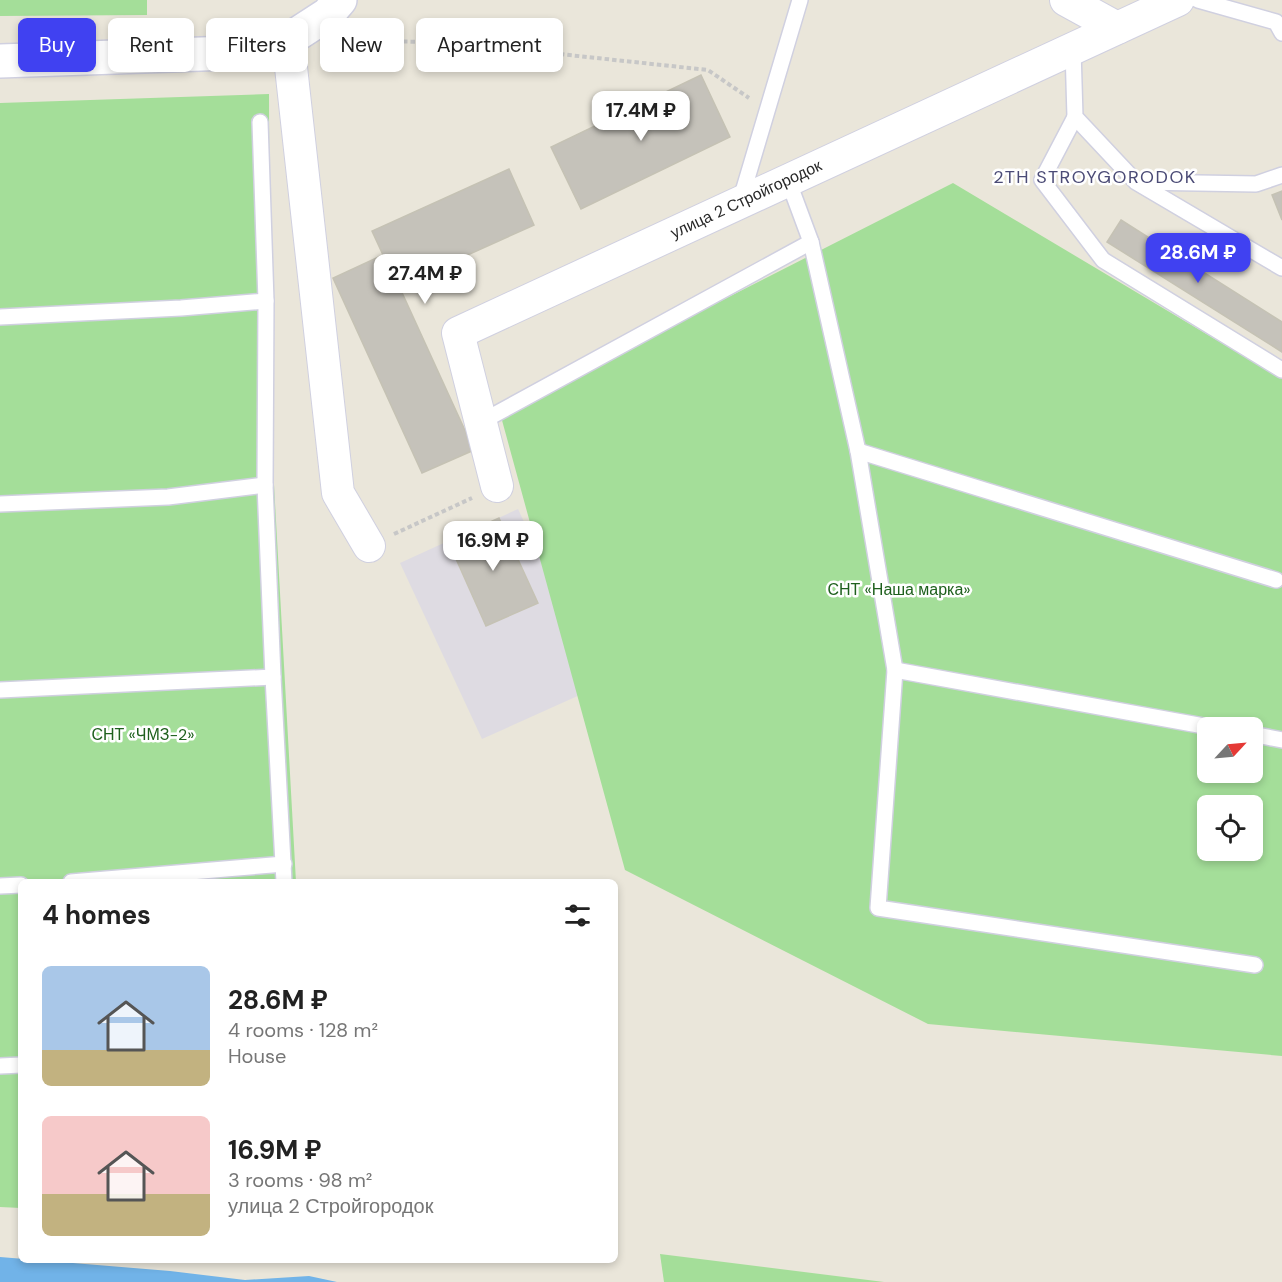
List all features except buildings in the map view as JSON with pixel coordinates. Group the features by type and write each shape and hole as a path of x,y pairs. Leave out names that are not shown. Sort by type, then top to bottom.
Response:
{"street":[{"path":"308,27 328,14 340,0"},
{"path":"1066,0 1117,28"},
{"name":"улица 2 Стройгородок","path":"497,486 458,333 1178,0"},
{"path":"0,61 206,54"},
{"path":"292,72 338,493 369,546"}],"lane":[{"path":"740,202 800,0"},
{"path":"1198,0 1276,22 1282,33"},
{"path":"1073,49 1074,117 1042,180 1103,260 1282,370"},
{"path":"1074,117 1136,182 1282,268"},
{"path":"260,122 266,301 265,486 284,879"},
{"path":"1136,182 1256,184 1282,175"},
{"path":"788,180 811,242 858,451 895,670 878,908 1255,965"},
{"path":"481,422 811,242"},
{"path":"0,317 181,308 266,301"},
{"path":"858,451 1276,580"},
{"path":"0,504 168,497 265,486"},
{"path":"895,670 1197,725"},
{"path":"0,690 273,677"},
{"path":"1263,736 1282,740"},
{"path":"106,879 284,864"},
{"path":"0,886 18,885"},
{"path":"0,1066 18,1065"}],"path":[{"path":"404,42 448,42 708,70 767,110"},
{"path":"369,546 497,486"}],"shaded area":[{"path":"518,509 561,601 582,694 482,739 400,563"}],"green space":[{"path":"0,0 147,0 147,15 0,16"},
{"name":"СНТ «ЧМЗ-2»","path":"269,94 270,412 296,879 18,879 18,1208 0,1207 0,103"},
{"name":"СНТ «Наша марка»","path":"953,183 1282,379 1282,1056 928,1024 625,870 500,413"},
{"path":"660,1254 884,1282 664,1282"}],"water":[{"path":"0,1257 18,1258 18,1263 73,1263 245,1280 309,1276 337,1282 0,1282"}],"district":[{"name":"2TH STROYGORODOK","path":"1095,177"}]}
